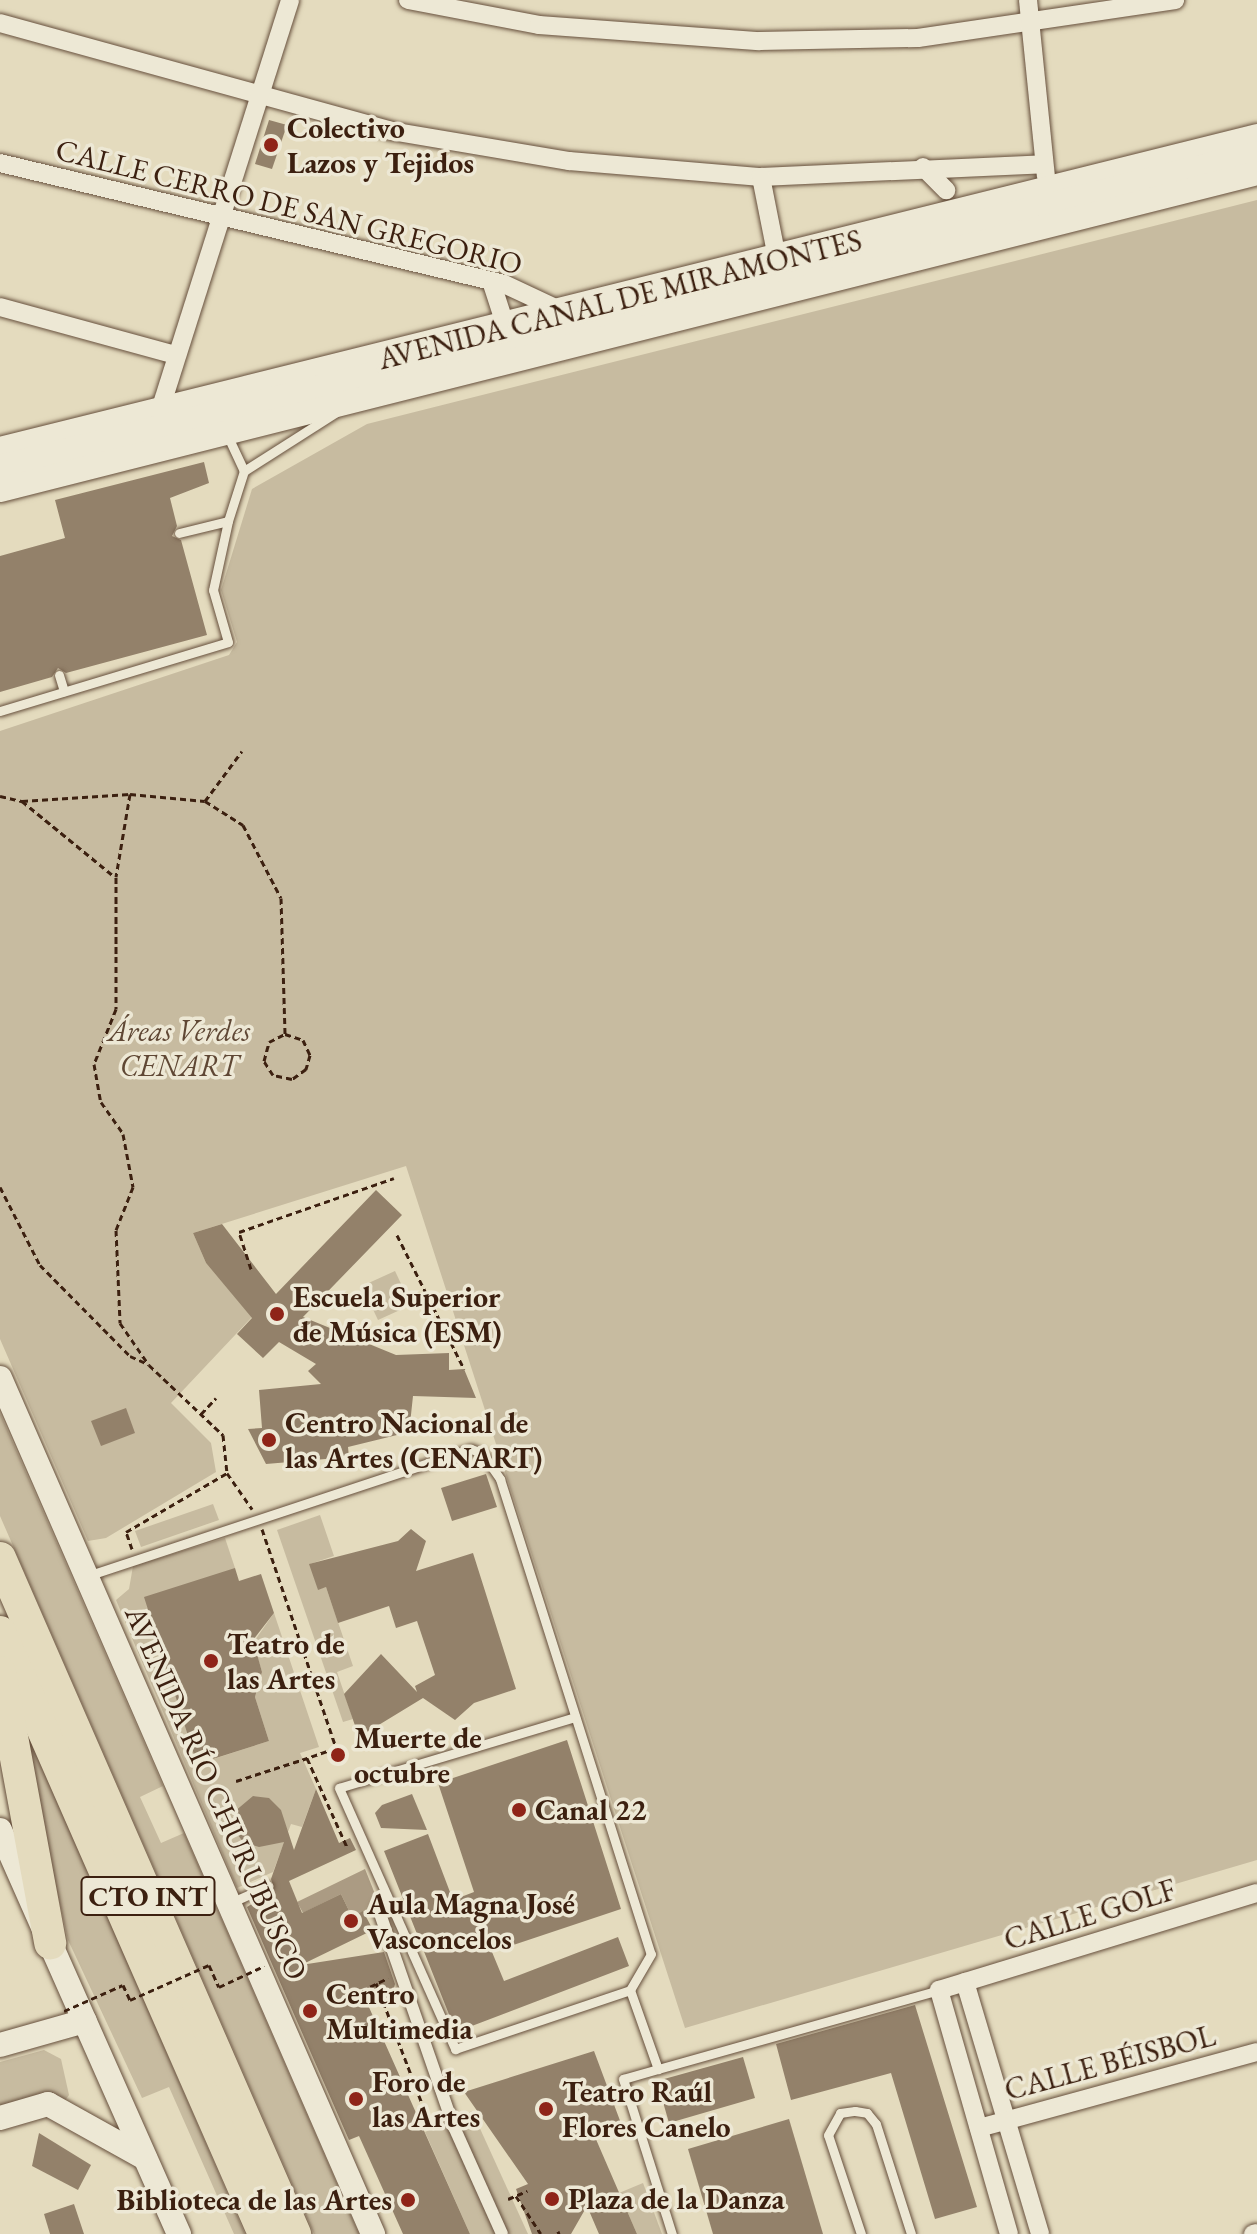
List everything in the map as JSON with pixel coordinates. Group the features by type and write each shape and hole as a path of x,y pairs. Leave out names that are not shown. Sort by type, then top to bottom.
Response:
{"highway":[{"name":"CTO INT","path":"0,1558 295,2234"},
{"name":"CTO INT","path":"0,1632 264,2234"},
{"path":"0,1672 50,1943"}],"main road":[{"name":"AVENIDA CANAL DE MIRAMONTES","path":"10,456 265,400 1257,153"},
{"name":"AVENIDA CANAL DE MIRAMONTES","path":"0,490 345,404 745,298 1257,173"},
{"path":"196,400 265,400"},
{"name":"AVENIDA RÍO CHURUBUSCO","path":"0,1378 373,2234"},
{"name":"CTO INT","path":"3,1843 50,1943 74,2016 179,2234"},
{"path":"0,2045 74,2016"},
{"path":"0,2118 48,2104 145,2158"}],"street":[{"path":"161,407 290,0"},
{"path":"408,0 643,37 918,38 1175,0"},
{"path":"1028,0 1047,188"},
{"path":"0,23 391,131 569,161 761,177 923,167 1044,164"},
{"name":"AVENIDA CANAL DE MIRAMONTES","path":"10,456 161,407 777,258 1257,135"},
{"name":"CALLE CERRO DE SAN GREGORIO","path":"0,163 218,220 491,281 562,311"},
{"path":"923,167 946,190"},
{"path":"761,177 777,258"},
{"path":"491,281 505,324"},
{"path":"0,307 175,355"},
{"path":"0,438 10,456"},
{"name":"CALLE GOLF","path":"939,1990 1257,1893"},
{"path":"378,1908 454,2127 502,2234"},
{"path":"965,1982 1040,2234"},
{"path":"939,1990 1009,2234"},
{"name":"CALLE BÉISBOL","path":"979,2128 1257,2052"}],"lane":[{"path":"244,471 299,441 345,404"},
{"path":"0,711 228,642 213,590 228,521 244,471 226,433"},
{"path":"179,533 228,521"},
{"path":"59,675 64,691"},
{"path":"87,1576 471,1449 482,1453 500,1479 651,1954 630,1990 455,2049 339,1788 575,1717"},
{"path":"230,1903 268,1886"},
{"path":"630,1990 658,2069"},
{"path":"672,2234 623,2079 939,1990"},
{"path":"861,2234 828,2135 840,2113 855,2111 867,2113 876,2124 911,2234"}],"path":[{"path":"205,801 242,751"},
{"path":"130,794 116,877 116,1009 94,1078 101,1102 123,1134 133,1187 116,1230 120,1323 149,1365 223,1435 227,1473 259,1519 336,1748 236,1781"},
{"path":"0,796 22,801 130,794 205,801 243,825 281,898 285,1034"},
{"path":"22,801 116,877"},
{"path":"285,1034 303,1040 310,1055 302,1074 285,1080 269,1071 264,1054 269,1042 285,1034"},
{"path":"251,1269 239,1232 394,1178"},
{"path":"0,1187 40,1265 130,1356 149,1365"},
{"path":"397,1235 464,1369"},
{"path":"201,1414 216,1398"},
{"path":"136,1560 126,1532 227,1473"},
{"path":"307,1758 347,1847"},
{"path":"74,2016 123,1985 130,2000 209,1965 219,1987 264,1966"},
{"path":"334,2004 400,1972"},
{"path":"376,1983 426,2114 419,2117"},
{"path":"508,2199 527,2191"},
{"path":"516,2196 541,2234"}],"green space":[{"name":"Áreas Verdes CENART","path":"1257,200 1257,1860 685,2028 406,1166 193,1233 206,1263 252,1317 171,1403 211,1443 216,1472 106,1538 88,1541 0,1339 0,731 229,655 237,642 221,590 252,489 367,424"},
{"path":"395,1271 411,1305 378,1320 362,1286"},
{"path":"0,1413 163,1786 140,1797 161,1843 184,1833 359,2234 314,2234 0,1516"},
{"path":"213,1504 219,1520 141,1547 135,1531"},
{"path":"320,1515 334,1556 310,1564 318,1589 326,1587 353,1666 337,1672 353,1719 343,1722 277,1530"},
{"path":"225,1538 235,1568 198,1764 269,1741 255,1697 262,1672 253,1643 274,1613 319,1747 300,1753 316,1789 302,1827 291,1824 273,1872 237,1888 116,1600 129,1589 133,1566"},
{"path":"14,1700 245,2234 234,2234 169,2087 142,2098 68,1940"},
{"path":"44,2050 61,2059 69,2095 64,2102 0,2119 0,2062"},
{"path":"472,2111 528,2234 470,2234 425,2132"},
{"path":"643,2183 662,2234 637,2234 619,2193"}],"shaded area":[{"path":"365,1869 379,1904 352,1917 341,1894 303,1913 297,1902"}],"building":[{"name":"Colectivo Lazos y Tejidos","path":"269,120 287,125 272,169 255,164"},
{"path":"204,462 209,483 170,498 177,526 172,536 181,540 207,635 66,673 58,668 52,677 0,692 0,556 65,538 55,500"},
{"name":"Escuela Superior de Música (ESM)","path":"376,1190 402,1215 303,1317 396,1355 449,1353 449,1370 464,1369 476,1398 413,1396 410,1424 397,1435 348,1447 349,1457 266,1464 248,1429 262,1428 259,1390 321,1384 308,1371 316,1364 279,1342 263,1358 237,1334 252,1318 206,1263 193,1233 222,1224 276,1294"},
{"path":"126,1408 135,1433 101,1446 91,1421"},
{"path":"486,1474 497,1507 452,1521 441,1488"},
{"path":"411,1529 426,1541 416,1571 473,1553 516,1689 474,1703 455,1720 423,1698 359,1737 344,1694 381,1654 417,1692 415,1686 435,1675 417,1621 396,1628 389,1606 338,1623 326,1587 318,1590 309,1564 398,1541"},
{"name":"Teatro de las Artes","path":"235,1568 239,1581 261,1574 274,1613 253,1640 262,1672 255,1697 269,1741 197,1764 144,1597"},
{"path":"567,1740 621,1909 492,1952 504,1981 618,1937 629,1966 456,2032 384,1851 428,1834 453,1900 474,1892 438,1783"},
{"path":"316,1789 339,1843 350,1838 356,1850 289,1881 302,1913 341,1894 352,1917 363,1911 373,1930 301,1965 384,1952 395,1984 390,2004 368,2005 470,2234 403,2234 359,2136 349,2140 247,1907 274,1890 271,1879 284,1842 259,1847 243,1842 233,1828 234,1812 253,1796 269,1798 281,1810 294,1850"},
{"path":"412,1794 427,1830 381,1828 375,1813 382,1805"},
{"path":"915,2005 977,2207 935,2219 891,2073 791,2100 776,2044"},
{"path":"594,2051 622,2126 595,2137 637,2234 599,2234 587,2206 571,2234 532,2234 516,2189 528,2184 464,2092"},
{"path":"743,2057 755,2098 669,2123 657,2081"},
{"path":"789,2119 823,2234 713,2234 688,2149"},
{"path":"39,2133 91,2165 78,2190 32,2166"},
{"path":"74,2204 84,2234 50,2234 44,2214"}],"place":[{"name":"Colectivo Lazos y Tejidos","path":"271,145"},
{"name":"Escuela Superior de Música (ESM)","path":"277,1314"},
{"name":"Centro Nacional de las Artes (CENART)","path":"269,1440"},
{"name":"Teatro de las Artes","path":"211,1661"},
{"name":"Muerte de octubre","path":"338,1755"},
{"name":"Canal 22","path":"519,1810"},
{"name":"Aula Magna José Vasconcelos","path":"351,1921"},
{"name":"Centro Multimedia","path":"310,2011"},
{"name":"Foro de las Artes","path":"356,2099"},
{"name":"Teatro Raúl Flores Canelo","path":"546,2109"},
{"name":"Plaza de la Danza","path":"552,2199"},
{"name":"Biblioteca de las Artes","path":"408,2200"}]}
